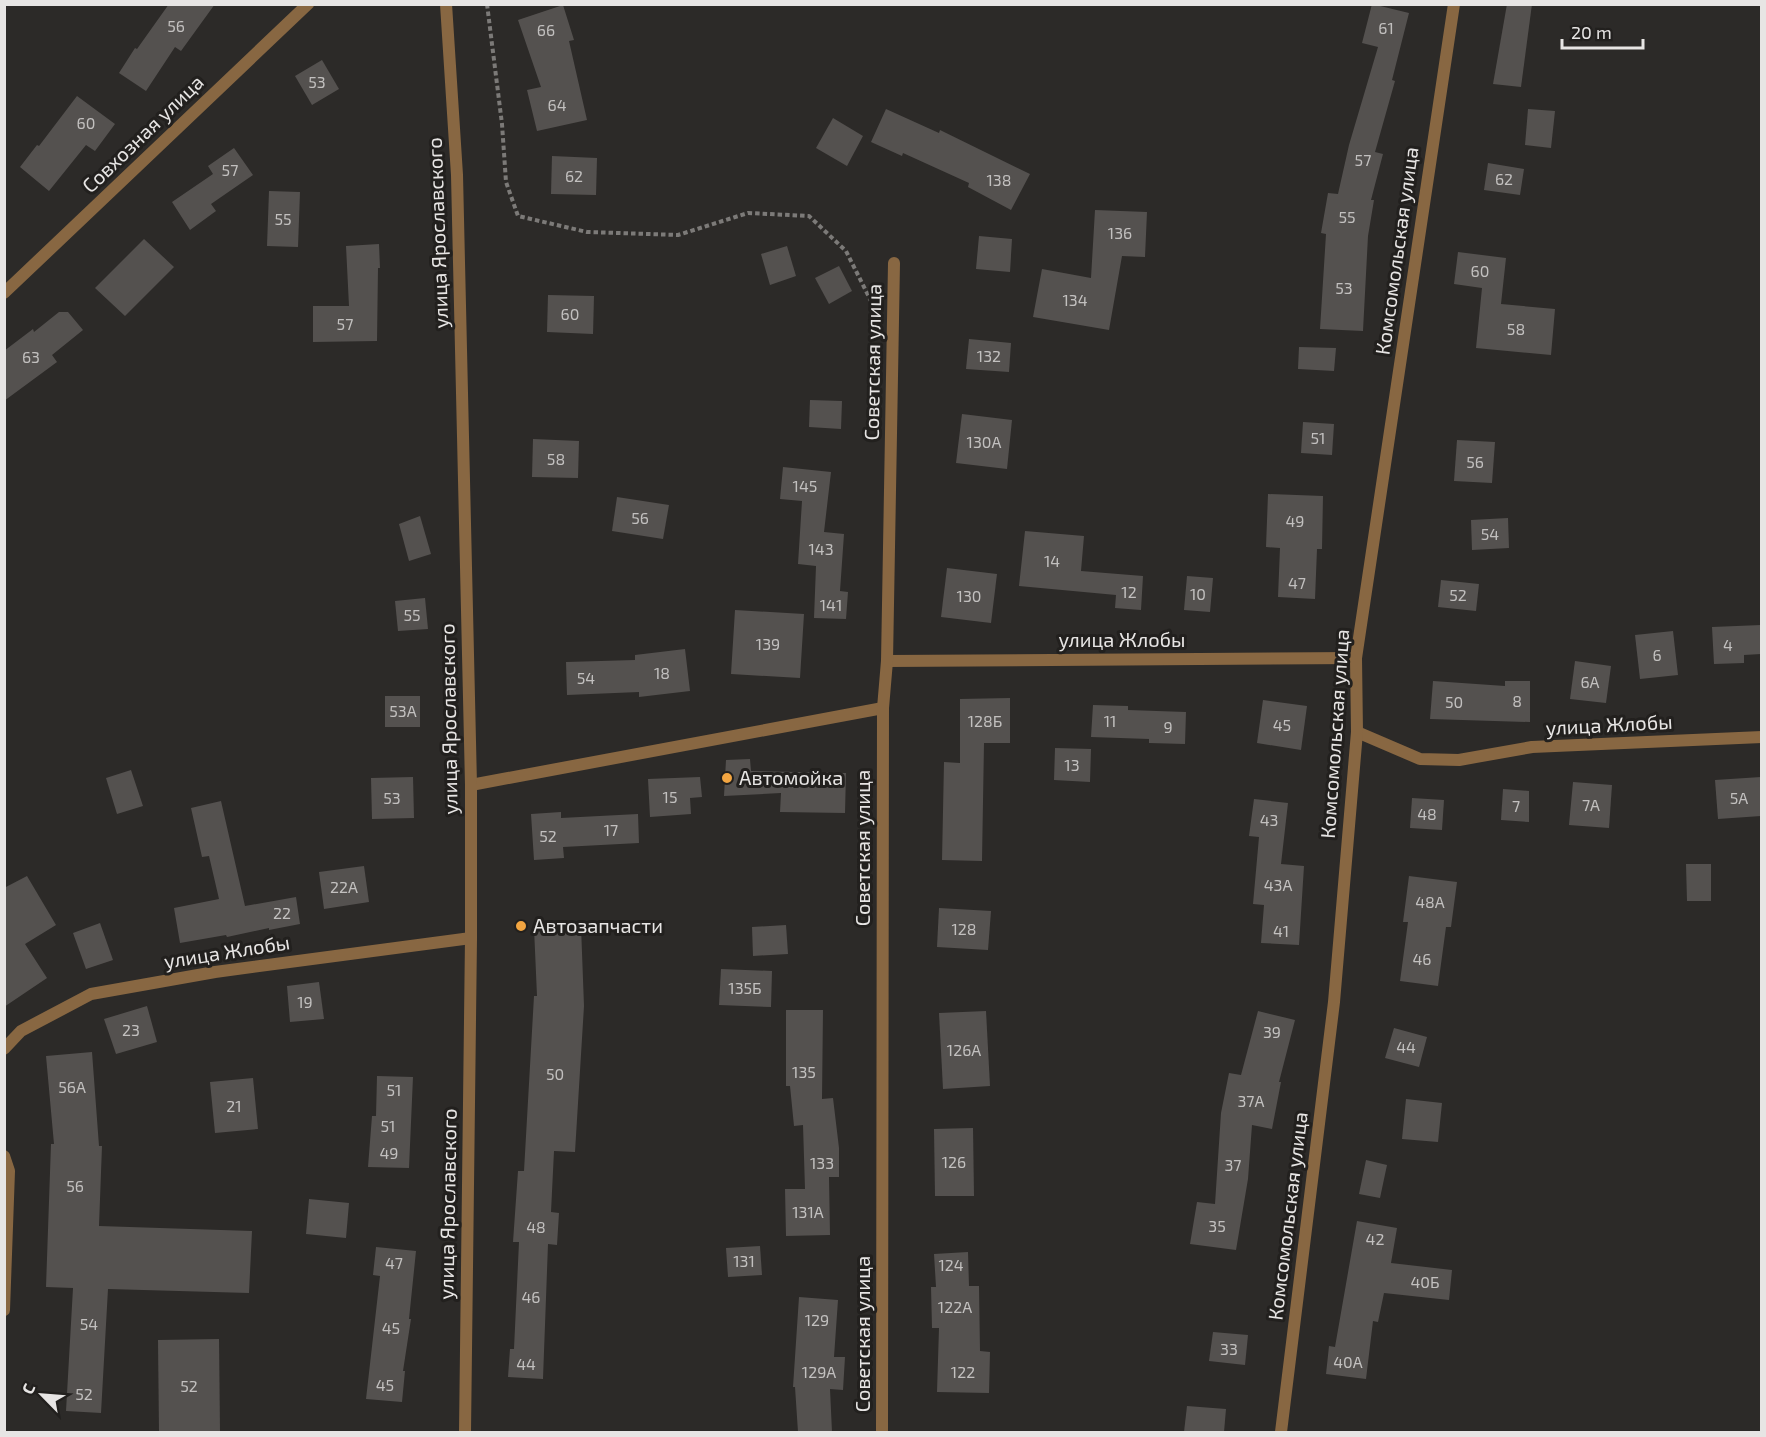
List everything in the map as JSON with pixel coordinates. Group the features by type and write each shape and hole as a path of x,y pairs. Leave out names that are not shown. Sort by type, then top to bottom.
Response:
{"street":[{"name":"Совхозная улица","path":"4,293 308,4"},
{"name":"улица Ярославского","path":"446,4 457,175 471,785 465,1432"},
{"name":"Комсомольская улица","path":"1281,1432 1334,1002 1357,732 1356,658 1454,4"},
{"name":"Советская улица","path":"882,1432 883,708 887,660 894,263"},
{"name":"улица Жлобы","path":"887,660 1356,658"},
{"path":"471,785 883,708"},
{"name":"улица Жлобы","path":"1357,732 1420,759 1459,760 1532,747 1761,737"},
{"name":"улица Жлобы","path":"4,1049 21,1031 91,994 226,970 471,938"},
{"path":"4,1156 9,1171 4,1310"}],"path":[{"path":"487,4 502,124 506,182 519,216 587,232 678,235 748,213 809,216 846,251 877,312"}],"building":[{"path":"169,4 215,4 181,51 175,47 146,91 119,73"},
{"path":"1372,4 1409,13 1392,80 1395,81 1375,152 1383,154 1371,200 1374,200 1368,236 1363,331 1320,329 1326,234 1321,233 1328,193 1338,194 1349,145 1378,47 1362,43"},
{"path":"1507,4 1532,4 1521,87 1493,84"},
{"path":"563,5 574,40 569,41 587,120 537,131 527,90 541,87 518,20"},
{"path":"322,60 339,89 312,105 295,76"},
{"path":"77,96 115,124 95,151 86,145 49,191 20,167"},
{"path":"886,109 939,133 940,130 1030,174 1011,210 968,187 969,183 903,153 902,156 871,142"},
{"path":"1528,109 1555,111 1551,148 1525,145"},
{"path":"833,118 863,136 847,166 816,148"},
{"path":"234,148 253,175 211,204 216,211 190,230 172,202 213,174 208,166"},
{"path":"552,156 597,158 596,195 551,194"},
{"path":"1488,163 1524,169 1520,195 1484,190"},
{"path":"269,191 300,192 298,247 267,246"},
{"path":"1095,210 1147,212 1145,257 1122,256 1109,330 1033,317 1042,269 1091,278"},
{"path":"979,236 1012,239 1010,272 976,269"},
{"path":"144,239 174,267 125,316 95,288"},
{"path":"379,244 377,341 313,342 313,306 349,306 346,246"},
{"path":"787,246 796,276 770,285 761,254"},
{"path":"1458,252 1506,258 1501,304 1555,309 1551,355 1476,348 1482,288 1454,284"},
{"path":"839,266 852,291 829,304 815,278"},
{"path":"548,295 594,296 593,334 547,332"},
{"path":"59,312 68,312 83,330 52,355 57,362 4,401 4,351 33,329 34,332"},
{"path":"969,339 1011,343 1009,372 966,369"},
{"path":"1299,347 1336,348 1334,371 1298,369"},
{"path":"810,400 842,401 841,429 809,427"},
{"path":"962,414 1012,420 1007,469 956,463"},
{"path":"1303,422 1334,424 1332,455 1301,453"},
{"path":"533,439 579,441 578,478 532,477"},
{"path":"1457,440 1495,442 1492,483 1454,481"},
{"path":"783,467 831,472 824,532 844,534 840,591 848,592 846,619 814,618 816,566 798,564 802,501 780,499"},
{"path":"1268,494 1323,496 1322,549 1317,549 1315,599 1278,597 1280,548 1266,547"},
{"path":"617,497 669,505 663,539 612,531"},
{"path":"420,516 431,554 409,561 399,524"},
{"path":"1508,518 1509,548 1472,550 1471,520"},
{"path":"1025,531 1084,536 1081,571 1143,576 1141,610 1115,608 1116,595 1019,586"},
{"path":"947,568 997,574 991,623 941,617"},
{"path":"1187,576 1213,578 1210,612 1184,610"},
{"path":"1441,580 1479,584 1476,611 1438,607"},
{"path":"425,598 428,629 398,631 395,601"},
{"path":"735,610 804,614 800,678 731,674"},
{"path":"1761,625 1761,654 1744,655 1744,663 1714,664 1712,627"},
{"path":"1673,631 1678,675 1640,679 1635,635"},
{"path":"685,649 690,691 639,697 639,692 567,695 566,662 635,660 635,655"},
{"path":"1575,661 1611,666 1606,703 1570,699"},
{"path":"1433,681 1505,686 1505,681 1530,681 1530,722 1430,719"},
{"path":"385,696 420,696 420,727 385,727"},
{"path":"1010,698 1010,743 984,743 982,861 942,860 944,762 960,763 960,699"},
{"path":"1263,700 1307,706 1301,750 1257,743"},
{"path":"1093,705 1128,706 1128,710 1186,712 1185,744 1149,743 1149,739 1091,737"},
{"path":"1055,748 1091,749 1090,782 1054,780"},
{"path":"750,759 751,771 846,773 845,813 780,812 781,793 724,796 726,760"},
{"path":"131,770 143,806 117,814 106,778"},
{"path":"413,777 414,818 372,819 371,778"},
{"path":"700,777 702,797 690,798 691,814 650,817 648,779"},
{"path":"1761,777 1761,816 1718,819 1715,780"},
{"path":"1573,782 1612,785 1609,828 1569,825"},
{"path":"1503,789 1529,791 1529,822 1501,820"},
{"path":"1412,798 1444,800 1442,830 1410,828"},
{"path":"1254,799 1288,803 1281,864 1304,866 1299,945 1261,943 1264,905 1253,904 1259,837 1249,836"},
{"path":"221,801 245,906 296,897 300,924 180,943 174,908 219,899 209,856 202,857 191,808"},
{"path":"561,812 561,818 638,814 639,843 563,847 564,858 534,860 531,814"},
{"path":"1686,864 1711,864 1711,901 1687,901"},
{"path":"364,866 369,902 324,909 319,872"},
{"path":"27,876 56,925 25,944 47,978 4,1007 4,888"},
{"path":"1409,876 1457,882 1451,927 1446,927 1438,986 1400,981 1408,922 1403,922"},
{"path":"939,908 991,911 988,950 937,947"},
{"path":"100,923 113,960 86,969 73,933"},
{"path":"786,925 788,954 753,956 752,927"},
{"path":"581,926 584,1006 575,1152 554,1151 551,1212 559,1213 557,1245 548,1244 543,1379 508,1377 510,1349 514,1349 519,1242 513,1242 518,1171 524,1171 534,996 537,996 534,928"},
{"path":"721,969 772,971 771,1007 719,1005"},
{"path":"319,982 324,1019 290,1022 287,986"},
{"path":"147,1006 157,1042 116,1054 104,1019"},
{"path":"786,1010 823,1010 822,1099 833,1098 839,1148 839,1177 829,1177 830,1235 786,1236 785,1189 805,1189 803,1125 794,1126 790,1086 786,1086"},
{"path":"986,1011 990,1086 943,1089 939,1013"},
{"path":"1258,1011 1295,1020 1279,1082 1281,1082 1272,1129 1252,1125 1248,1179 1236,1250 1190,1244 1197,1202 1215,1204 1221,1113 1229,1073 1241,1075"},
{"path":"1394,1028 1427,1037 1419,1067 1385,1058"},
{"path":"92,1052 99,1146 102,1146 99,1226 252,1231 249,1293 108,1289 101,1413 66,1411 73,1288 46,1287 51,1144 54,1144 46,1056"},
{"path":"377,1076 413,1077 409,1168 368,1167 372,1116 376,1116"},
{"path":"253,1078 258,1129 215,1133 210,1082"},
{"path":"1406,1099 1442,1103 1438,1142 1402,1139"},
{"path":"973,1128 974,1196 935,1196 934,1129"},
{"path":"1366,1160 1387,1165 1380,1198 1359,1194"},
{"path":"309,1199 349,1203 346,1238 306,1234"},
{"path":"1357,1221 1397,1228 1391,1263 1452,1270 1449,1300 1384,1293 1378,1322 1373,1321 1366,1379 1326,1374 1329,1346 1335,1347"},
{"path":"760,1246 762,1275 728,1277 726,1248"},
{"path":"376,1247 416,1251 409,1319 411,1319 403,1371 405,1371 402,1402 366,1399 380,1276 373,1275"},
{"path":"968,1252 969,1286 979,1286 980,1351 990,1352 989,1393 937,1392 939,1328 932,1328 931,1287 936,1287 934,1254"},
{"path":"799,1297 838,1300 834,1357 845,1357 843,1390 830,1389 832,1432 798,1432 795,1387 793,1387"},
{"path":"1213,1332 1248,1335 1245,1365 1209,1361"},
{"path":"219,1339 220,1432 159,1432 158,1340"},
{"path":"1187,1406 1226,1409 1224,1432 1184,1432"}],"place":[{"name":"Автомойка","path":"727,778"},
{"name":"Автозапчасти","path":"521,926"}]}
